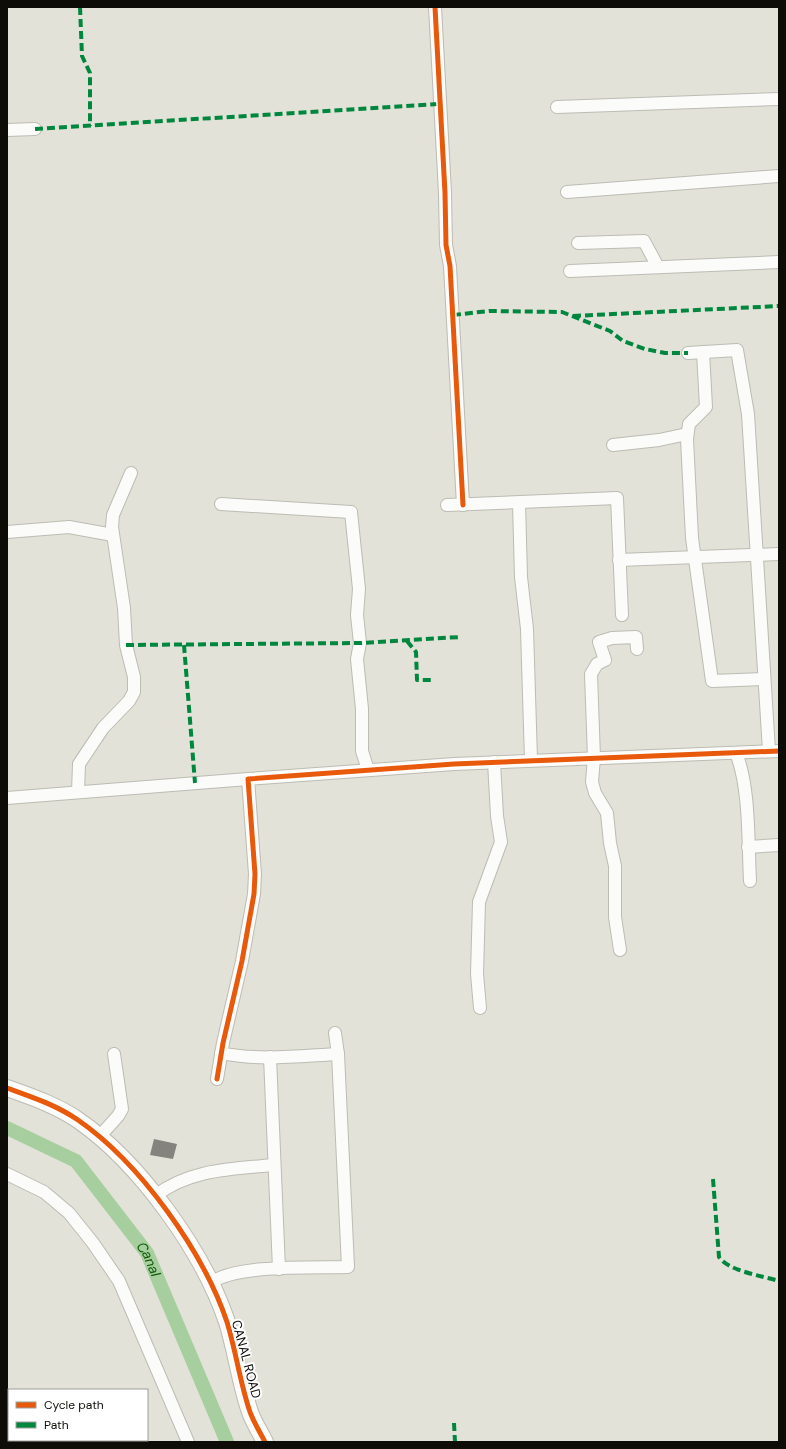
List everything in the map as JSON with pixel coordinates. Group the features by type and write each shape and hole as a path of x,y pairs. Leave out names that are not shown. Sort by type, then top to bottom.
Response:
{"street":[{"path":"435,7 445,193 446,245 450,266 463,505"},
{"path":"557,107 779,99"},
{"path":"7,130 35,129"},
{"path":"567,192 779,176"},
{"path":"578,243 644,241 658,267"},
{"path":"570,271 779,262"},
{"path":"7,798 368,770 494,762 774,751 764,679 748,414 737,350 688,353"},
{"path":"703,352 706,407 689,424 687,434 692,538 696,557 712,681 764,679"},
{"path":"613,445 659,440 687,434"},
{"path":"78,792 79,764 103,728 129,701 134,692 134,677 126,645 124,608 113,535 113,515 131,473"},
{"path":"447,505 617,498 622,615"},
{"path":"519,503 521,577 527,629 531,760"},
{"path":"221,504 351,512 359,589 358,615 360,643 357,659 362,709 362,751 368,770"},
{"path":"7,532 69,527 113,535"},
{"path":"619,560 779,554"},
{"path":"620,950 614,917 615,879 607,813 595,793 592,782 594,758 591,674 597,664 605,660 599,642 612,638 636,637 637,649"},
{"path":"736,752 742,768 750,881"},
{"path":"480,1008 477,974 479,902 501,842 497,816 494,762"},
{"path":"217,1079 221,1052 242,960 254,894 255,874 248,779"},
{"path":"748,847 779,845"},
{"path":"211,1283 218,1278 238,1272 348,1267 338,1054 335,1033"},
{"path":"221,1052 237,1056 270,1057 338,1054"},
{"path":"100,1136 118,1116 122,1109 114,1054"},
{"path":"270,1057 279,1269"},
{"name":"CANAL ROAD","path":"7,1088 49,1103 100,1136 134,1169 167,1211 211,1283 226,1321 250,1414 265,1442"},
{"path":"155,1196 168,1186 200,1174 220,1170 274,1165"},
{"path":"7,1174 44,1192 69,1213 97,1249 119,1281 188,1442"}],"building":[{"path":"154,1139 177,1144 173,1159 150,1155"}],"waterway":[{"name":"Canal","path":"7,1128 76,1161 147,1253 227,1442"}],"marked path":[{"path":"80,7 82,56 90,73 90,126"},
{"path":"35,129 439,104"},
{"path":"573,316 779,306"},
{"path":"453,315 489,311 562,312 610,331 623,341 645,349 665,353 688,353"},
{"path":"126,645 360,643 460,637"},
{"path":"407,641 416,652 417,680 433,680"},
{"path":"184,645 195,783"},
{"path":"713,1179 719,1257 730,1266 755,1275 779,1281"},
{"path":"454,1423 455,1442"}],"cycle path":[{"path":"435,7 445,193 446,245 450,266 463,505"},
{"path":"217,1079 223,1043 242,961 254,894 255,874 248,779 454,764 779,751"},
{"path":"7,1088 35,1098 78,1120 101,1138 124,1160 167,1210 186,1238 216,1295 227,1322 243,1390 250,1412 265,1442"}]}
